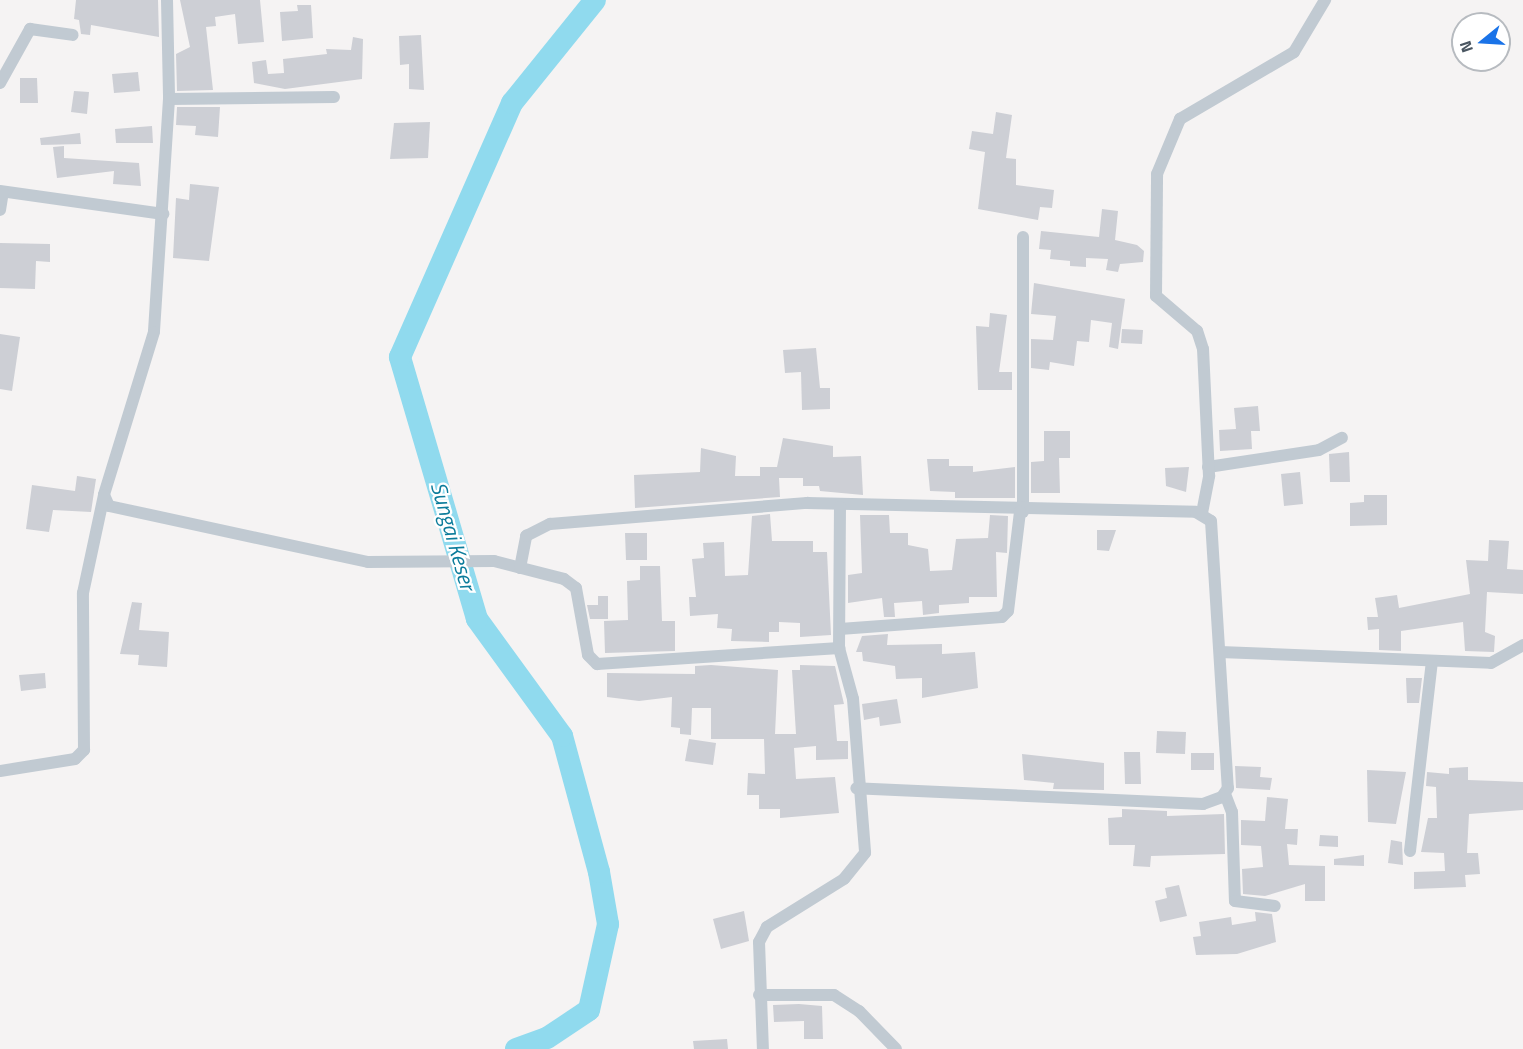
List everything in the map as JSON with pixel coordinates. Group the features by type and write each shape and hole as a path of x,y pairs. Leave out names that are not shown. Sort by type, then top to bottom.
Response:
{"street":[{"path":"0,771 75,759 84,750 83,593 104,495 154,332 169,99 167,0"},
{"path":"1275,906 1235,901 1232,812 1225,794 1214,530 1202,513 1209,467 1203,349 1197,332 1156,296 1157,174 1180,119 1294,52 1325,0"},
{"path":"0,83 30,29 74,35"},
{"path":"169,99 334,97"},
{"path":"0,210 2,191 163,214"},
{"path":"840,629 1002,617 1008,611 1021,512 1023,237"},
{"path":"1209,467 1319,450 1342,438"},
{"path":"104,495 120,512 368,562 494,561 520,568 576,588 588,655 597,664 839,648"},
{"path":"520,568 526,536 550,524 807,503 840,507 1021,512 1202,513"},
{"path":"763,1049 755,961 767,927 821,898 861,864 867,842 856,788 853,699 839,648 840,507"},
{"path":"1220,652 1491,663 1523,645"},
{"path":"1410,851 1432,662"},
{"path":"856,788 1203,804 1225,794"},
{"path":"759,995 834,995 860,1011 896,1049"}],"building":[{"path":"76,0 158,0 159,37 91,25 90,35 81,34 79,20 74,19"},
{"path":"180,0 260,0 264,42 238,44 235,14 215,17 216,26 206,27 213,90 177,91 176,54 190,47"},
{"path":"297,5 311,5 313,38 282,41 280,12 298,11"},
{"path":"421,35 424,90 409,89 409,64 400,65 399,36"},
{"path":"353,37 363,39 362,79 285,89 254,83 252,62 266,60 268,74 284,73 283,59 327,54 326,49 351,50"},
{"path":"138,72 140,91 114,93 112,74"},
{"path":"20,78 37,78 38,103 20,103"},
{"path":"74,91 89,92 87,114 71,112"},
{"path":"177,107 220,107 218,137 195,135 196,126 176,125"},
{"path":"996,112 1012,115 1006,158 1016,159 1016,185 1054,190 1052,208 1040,207 1038,220 978,209 985,152 969,149 972,131 993,134"},
{"path":"430,122 428,158 390,159 394,123"},
{"path":"152,126 153,143 116,143 115,129"},
{"path":"80,133 81,144 41,145 40,138"},
{"path":"64,146 64,158 139,163 141,186 113,184 114,171 57,178 53,147"},
{"path":"190,184 219,187 209,261 173,258 176,198 189,200"},
{"path":"1102,209 1118,211 1115,240 1137,245 1144,251 1143,262 1120,264 1118,272 1106,270 1108,259 1086,258 1086,267 1070,266 1070,261 1050,259 1051,250 1039,249 1041,231 1099,237"},
{"path":"0,243 50,244 50,262 36,261 35,289 0,288"},
{"path":"1034,283 1125,299 1118,349 1109,347 1112,323 1091,320 1089,342 1077,341 1074,366 1050,362 1049,370 1031,368 1031,339 1053,340 1056,316 1031,314"},
{"path":"990,313 1007,315 999,372 1012,372 1012,390 978,390 976,326 989,327"},
{"path":"1122,329 1143,330 1142,344 1121,343"},
{"path":"0,334 20,337 12,391 0,389"},
{"path":"816,348 820,388 830,388 830,409 802,410 801,372 785,373 783,350"},
{"path":"1258,406 1260,431 1251,431 1252,449 1220,451 1219,430 1236,429 1234,408"},
{"path":"1044,431 1070,431 1070,458 1059,458 1060,493 1031,493 1031,462 1044,461"},
{"path":"783,438 833,446 833,457 861,456 863,495 820,491 819,486 803,486 803,478 779,478 780,497 635,508 634,475 700,472 701,448 736,456 735,476 760,476 760,467 777,467"},
{"path":"1349,452 1350,482 1330,482 1329,454"},
{"path":"927,459 949,459 949,466 973,466 973,472 1015,467 1015,498 955,498 955,492 930,491"},
{"path":"1189,467 1186,492 1166,486 1165,468"},
{"path":"1300,472 1303,504 1284,506 1281,474"},
{"path":"77,476 96,479 91,512 53,510 49,532 26,529 32,485 75,491"},
{"path":"1364,495 1387,495 1387,525 1350,526 1350,503 1364,502"},
{"path":"770,514 772,541 813,541 813,552 827,552 831,635 800,637 800,623 779,622 779,632 769,632 769,642 731,641 732,629 717,628 718,614 690,616 689,597 696,597 692,559 704,558 703,543 724,542 725,576 748,575 752,516"},
{"path":"860,515 889,515 890,533 908,533 908,545 928,549 930,571 952,570 956,539 988,538 990,515 1008,516 1007,553 996,552 997,597 969,597 969,603 939,605 939,613 923,615 922,601 894,603 895,617 884,617 882,598 848,603 848,575 862,573"},
{"path":"1097,530 1116,530 1109,551 1097,550"},
{"path":"625,533 647,533 647,560 626,560"},
{"path":"1489,540 1509,541 1507,569 1523,570 1523,594 1487,592 1485,632 1495,636 1494,652 1465,651 1463,622 1401,631 1401,651 1379,650 1379,629 1368,630 1367,617 1378,617 1375,598 1397,595 1399,608 1470,594 1466,560 1488,561"},
{"path":"640,566 660,566 662,621 675,621 675,651 605,653 604,621 628,620 627,581 640,580"},
{"path":"598,596 608,596 608,619 590,619 587,605 598,605"},
{"path":"132,602 142,603 139,630 169,632 167,667 138,665 139,655 120,654"},
{"path":"888,634 887,645 942,644 942,654 975,652 978,688 922,698 922,678 896,679 895,666 863,661 862,652 856,652 862,636"},
{"path":"800,665 835,666 844,704 834,705 837,741 848,741 848,759 816,760 816,746 794,748 796,779 835,777 839,813 780,818 780,809 759,809 759,795 747,795 748,773 765,774 764,739 711,739 711,708 692,708 691,735 680,734 680,728 671,727 672,697 639,701 607,697 607,673 695,674 695,666 778,670 775,734 796,734 792,670 800,670"},
{"path":"45,673 46,688 21,691 19,675"},
{"path":"1406,678 1422,678 1419,703 1407,703"},
{"path":"897,699 901,723 880,726 879,717 864,720 862,704"},
{"path":"1157,731 1186,732 1185,754 1156,753"},
{"path":"689,739 716,743 713,765 685,761"},
{"path":"1124,752 1140,752 1141,784 1125,784"},
{"path":"1191,753 1214,753 1214,770 1191,770"},
{"path":"1022,754 1104,763 1104,790 1053,789 1054,783 1024,780"},
{"path":"1235,766 1261,767 1260,777 1272,778 1270,790 1236,788"},
{"path":"1468,767 1468,780 1523,782 1523,810 1469,814 1467,853 1478,853 1480,874 1465,875 1466,887 1414,889 1414,872 1445,871 1444,853 1421,852 1428,818 1437,818 1436,787 1426,786 1427,772 1449,774 1449,768"},
{"path":"1367,770 1406,772 1396,824 1368,822"},
{"path":"1267,797 1288,799 1285,829 1298,829 1297,845 1287,844 1289,865 1325,866 1325,901 1305,901 1305,884 1265,896 1243,894 1242,869 1263,867 1261,846 1241,845 1241,820 1265,821"},
{"path":"1122,809 1167,811 1167,816 1224,814 1225,854 1151,856 1150,867 1133,866 1135,845 1109,845 1108,818 1122,817"},
{"path":"1320,835 1338,836 1338,847 1319,846"},
{"path":"1391,840 1402,842 1403,865 1388,863"},
{"path":"1364,855 1364,866 1334,865 1334,859"},
{"path":"1179,885 1187,916 1160,922 1155,901 1167,898 1165,888"},
{"path":"744,911 749,941 721,949 713,919"},
{"path":"1255,912 1272,914 1276,942 1237,954 1196,955 1193,937 1201,936 1199,922 1231,917 1232,925 1256,921"},
{"path":"773,1005 822,1006 823,1039 804,1039 804,1021 774,1022"},
{"path":"727,1039 728,1049 694,1049 693,1041"}],"waterway":[{"name":"Sungai Keser","path":"516,1049 547,1038 589,1010 608,924 599,872 562,736 477,619 400,357 512,103 595,0"}]}
